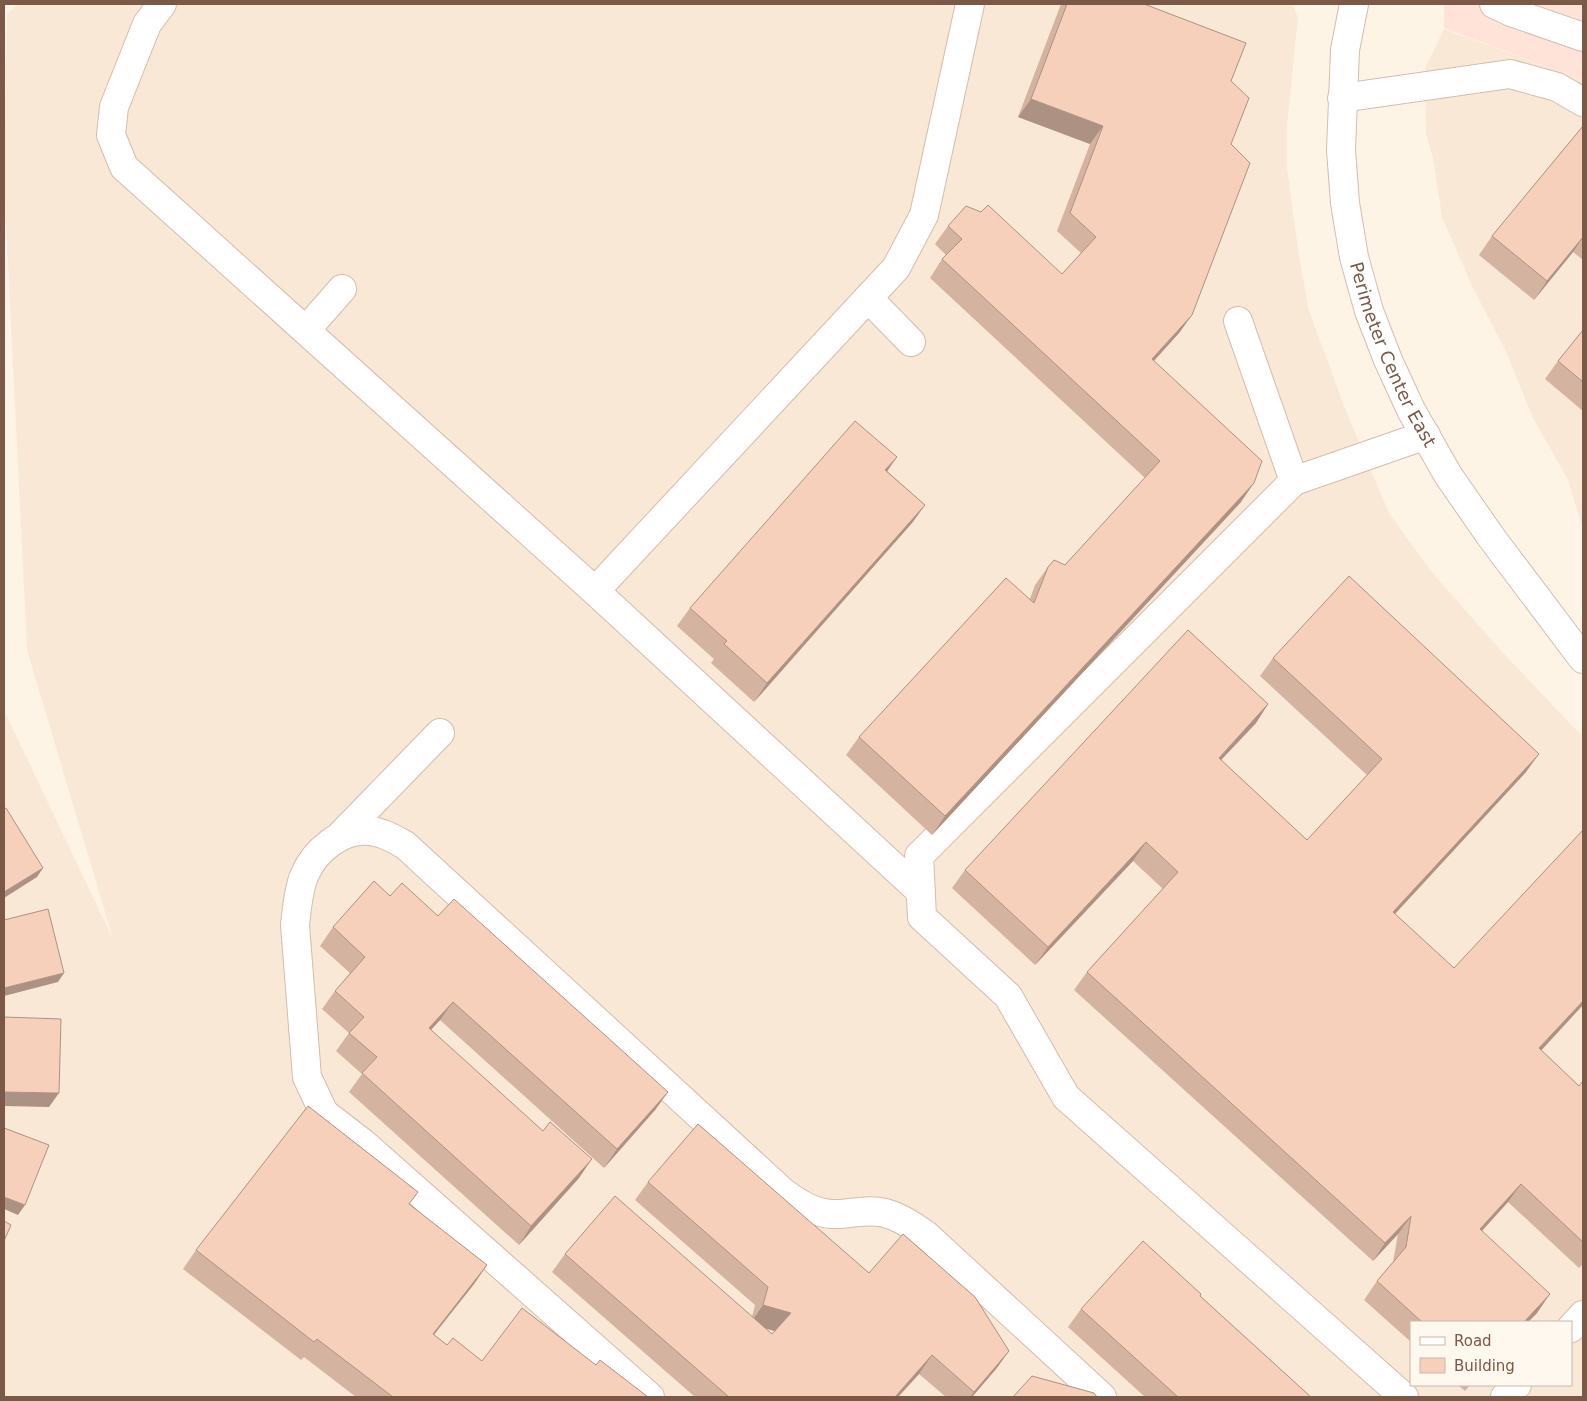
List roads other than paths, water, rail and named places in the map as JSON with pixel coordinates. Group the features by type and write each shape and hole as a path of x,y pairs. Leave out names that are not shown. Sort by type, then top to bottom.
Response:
{"street":[{"path":"162,4 148,24 114,107 111,135 124,167 595,590 921,892"},
{"path":"595,590 896,268 924,215 970,4"},
{"name":"Perimeter Center East","path":"1354,4 1345,50 1341,150 1345,203 1354,256 1369,311 1388,360 1411,410 1448,474 1486,529 1583,659"},
{"path":"1494,4 1511,12 1541,12 1583,38"},
{"path":"1342,98 1510,74 1557,87 1583,102"},
{"path":"306,330 342,289"},
{"path":"868,298 911,342"},
{"path":"1238,321 1294,481"},
{"path":"1404,1397 1066,1097 1008,996 922,917 919,856 1294,481 1426,435"},
{"path":"338,838 440,733"},
{"path":"650,1397 363,1143 324,1113 307,1077 295,925 298,899 304,876 313,860 325,846 338,838 354,832 369,831 386,835 405,845 784,1192 800,1204 816,1211 833,1214 866,1210 885,1213 911,1225 926,1235 1102,1397"},
{"path":"1572,1327 1583,1315"},
{"path":"1505,1397 1516,1386"}]}
